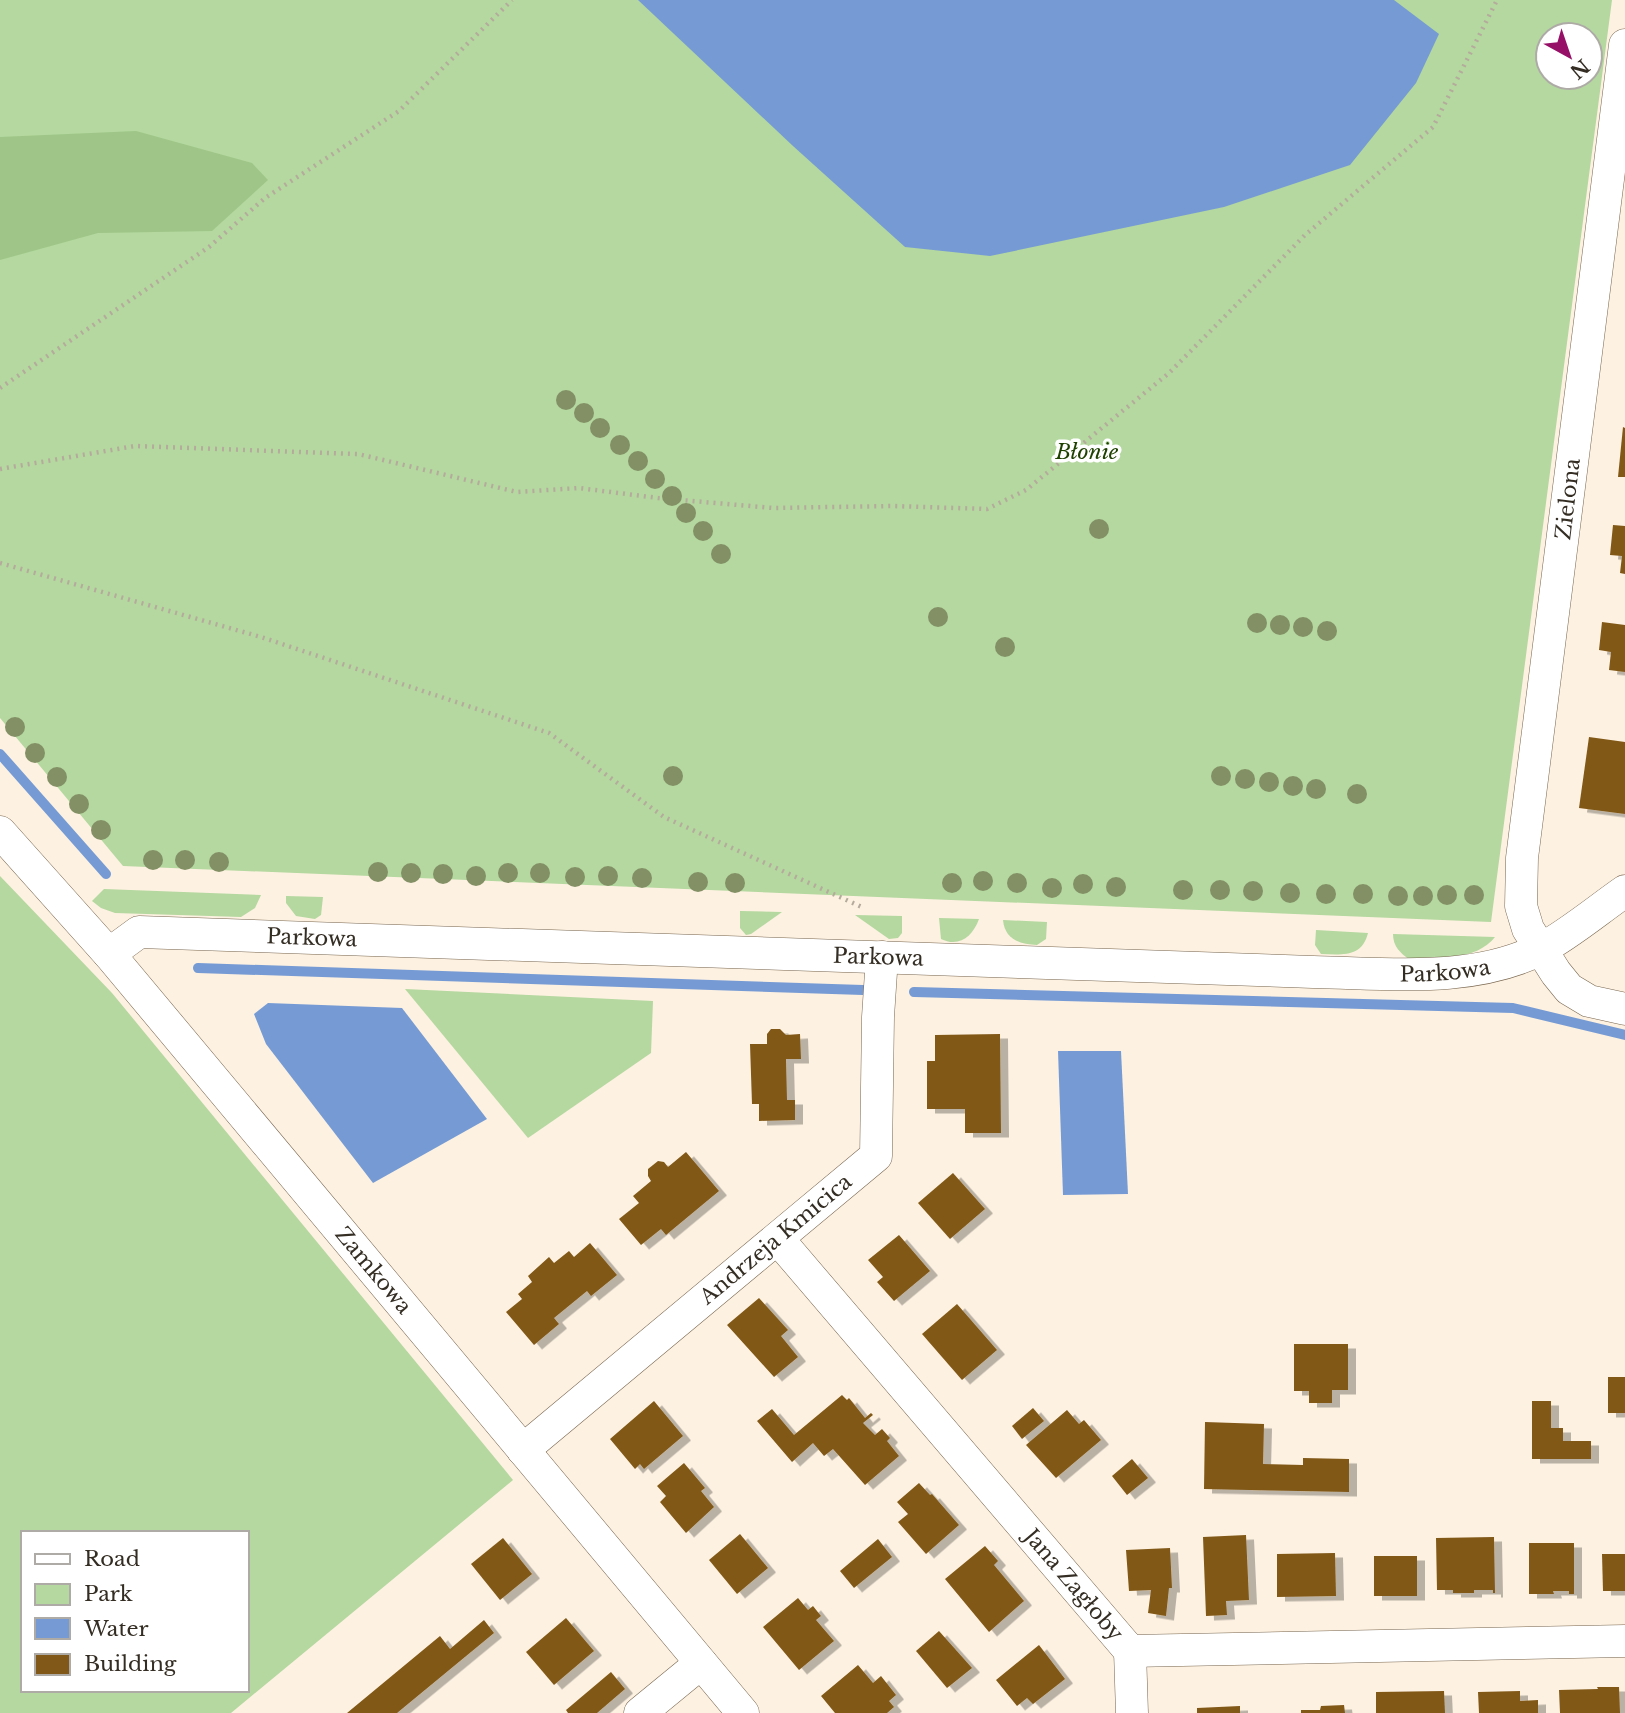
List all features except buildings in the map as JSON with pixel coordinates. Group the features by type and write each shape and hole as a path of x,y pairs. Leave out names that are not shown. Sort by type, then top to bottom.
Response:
{"street":[{"name":"Zielona","path":"1541,949 1528,929 1521,906 1522,858 1625,50"},
{"name":"Zamkowa","path":"0,832 109,954 743,1713"},
{"name":"Parkowa","path":"109,954 139,932 1313,972 1451,974 1507,961 1541,949 1625,891"},
{"path":"1541,949 1569,989 1589,1001 1625,1009"},
{"name":"Andrzeja Kmicica","path":"523,1450 876,1156 878,1017 882,957"},
{"name":"Jana Zagłoby","path":"778,1239 1130,1651 1625,1641"},
{"path":"1130,1651 1132,1713"},
{"path":"640,1713 701,1662"}],"path":[{"path":"0,388 209,247 265,198 399,111 512,0"},
{"path":"0,469 135,446 358,454 517,492 579,488 773,508 892,506 987,509 1026,490 1169,373 1304,234 1433,127 1497,0"},
{"path":"0,563 261,637 549,733 664,817 864,908"}],"green space":[{"name":"Błonie","path":"0,0 1612,0 1604,61 1604,21 1534,21 1534,91 1600,91 1491,922 123,866 0,718"},
{"path":"136,131 252,163 268,180 212,231 98,233 0,260 0,137"},
{"path":"0,876 112,993 513,1480 231,1713 0,1713"},
{"path":"104,889 261,895 255,908 241,917 115,913 92,901"},
{"path":"286,896 323,897 321,915 315,919 296,916 286,903"},
{"path":"740,911 782,912 746,935 740,928"},
{"path":"855,915 902,916 902,933 898,938 889,939"},
{"path":"939,918 979,919 969,935 954,942 941,939"},
{"path":"1003,920 1047,922 1046,939 1037,945 1014,940 1004,927"},
{"path":"1316,930 1368,933 1361,947 1350,953 1321,954 1315,945"},
{"path":"1393,934 1495,937 1478,950 1456,957 1410,960 1398,949"},
{"path":"405,989 653,1001 651,1053 528,1138"}],"water":[{"path":"638,0 1394,0 1439,34 1416,83 1350,165 1224,207 990,256 905,247"},
{"path":"268,1003 402,1008 487,1119 373,1183 266,1044 254,1014"},
{"path":"1058,1051 1121,1051 1128,1194 1063,1195"}],"waterway":[{"path":"0,754 106,874"},
{"path":"198,968 863,990"},
{"path":"914,992 1513,1008 1625,1035"}]}
